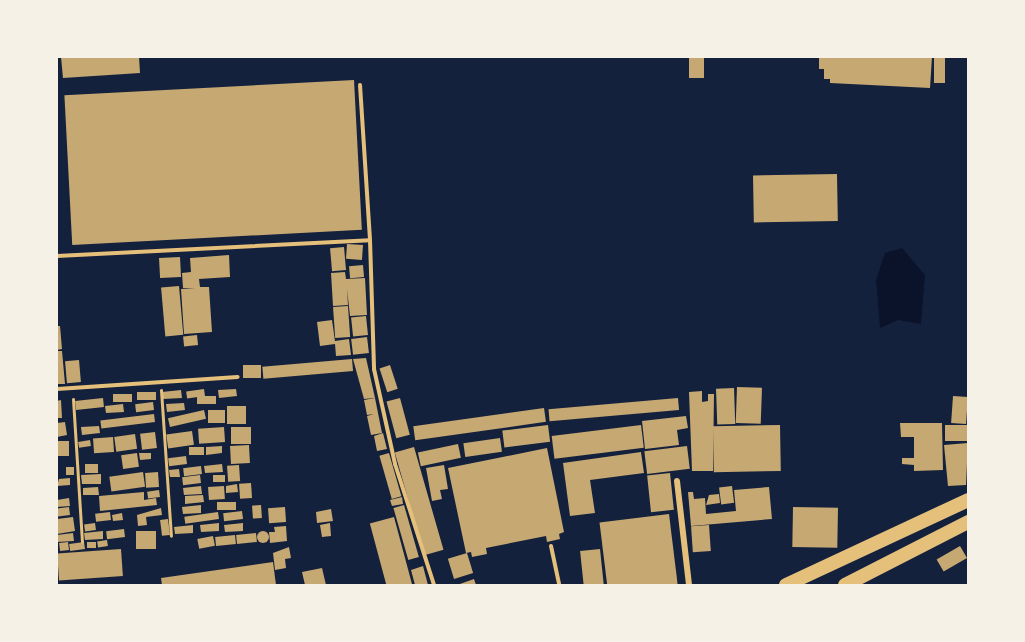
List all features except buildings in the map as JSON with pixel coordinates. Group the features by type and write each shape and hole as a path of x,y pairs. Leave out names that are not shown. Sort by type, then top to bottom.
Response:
{"highway":[{"path":"786,585 968,500"},
{"path":"845,585 968,522"}],"street":[{"path":"677,481 689,585"}],"lane":[{"path":"360,86 370,240 374,369 395,464 434,585"},
{"path":"57,256 370,240"},
{"path":"57,389 238,377"},
{"path":"552,546 559,585"}],"path":[{"path":"161,382 171,536"},
{"path":"72,388 82,542"}],"water":[{"path":"902,248 925,275 921,324 898,320 880,328 876,280 885,253"}]}
